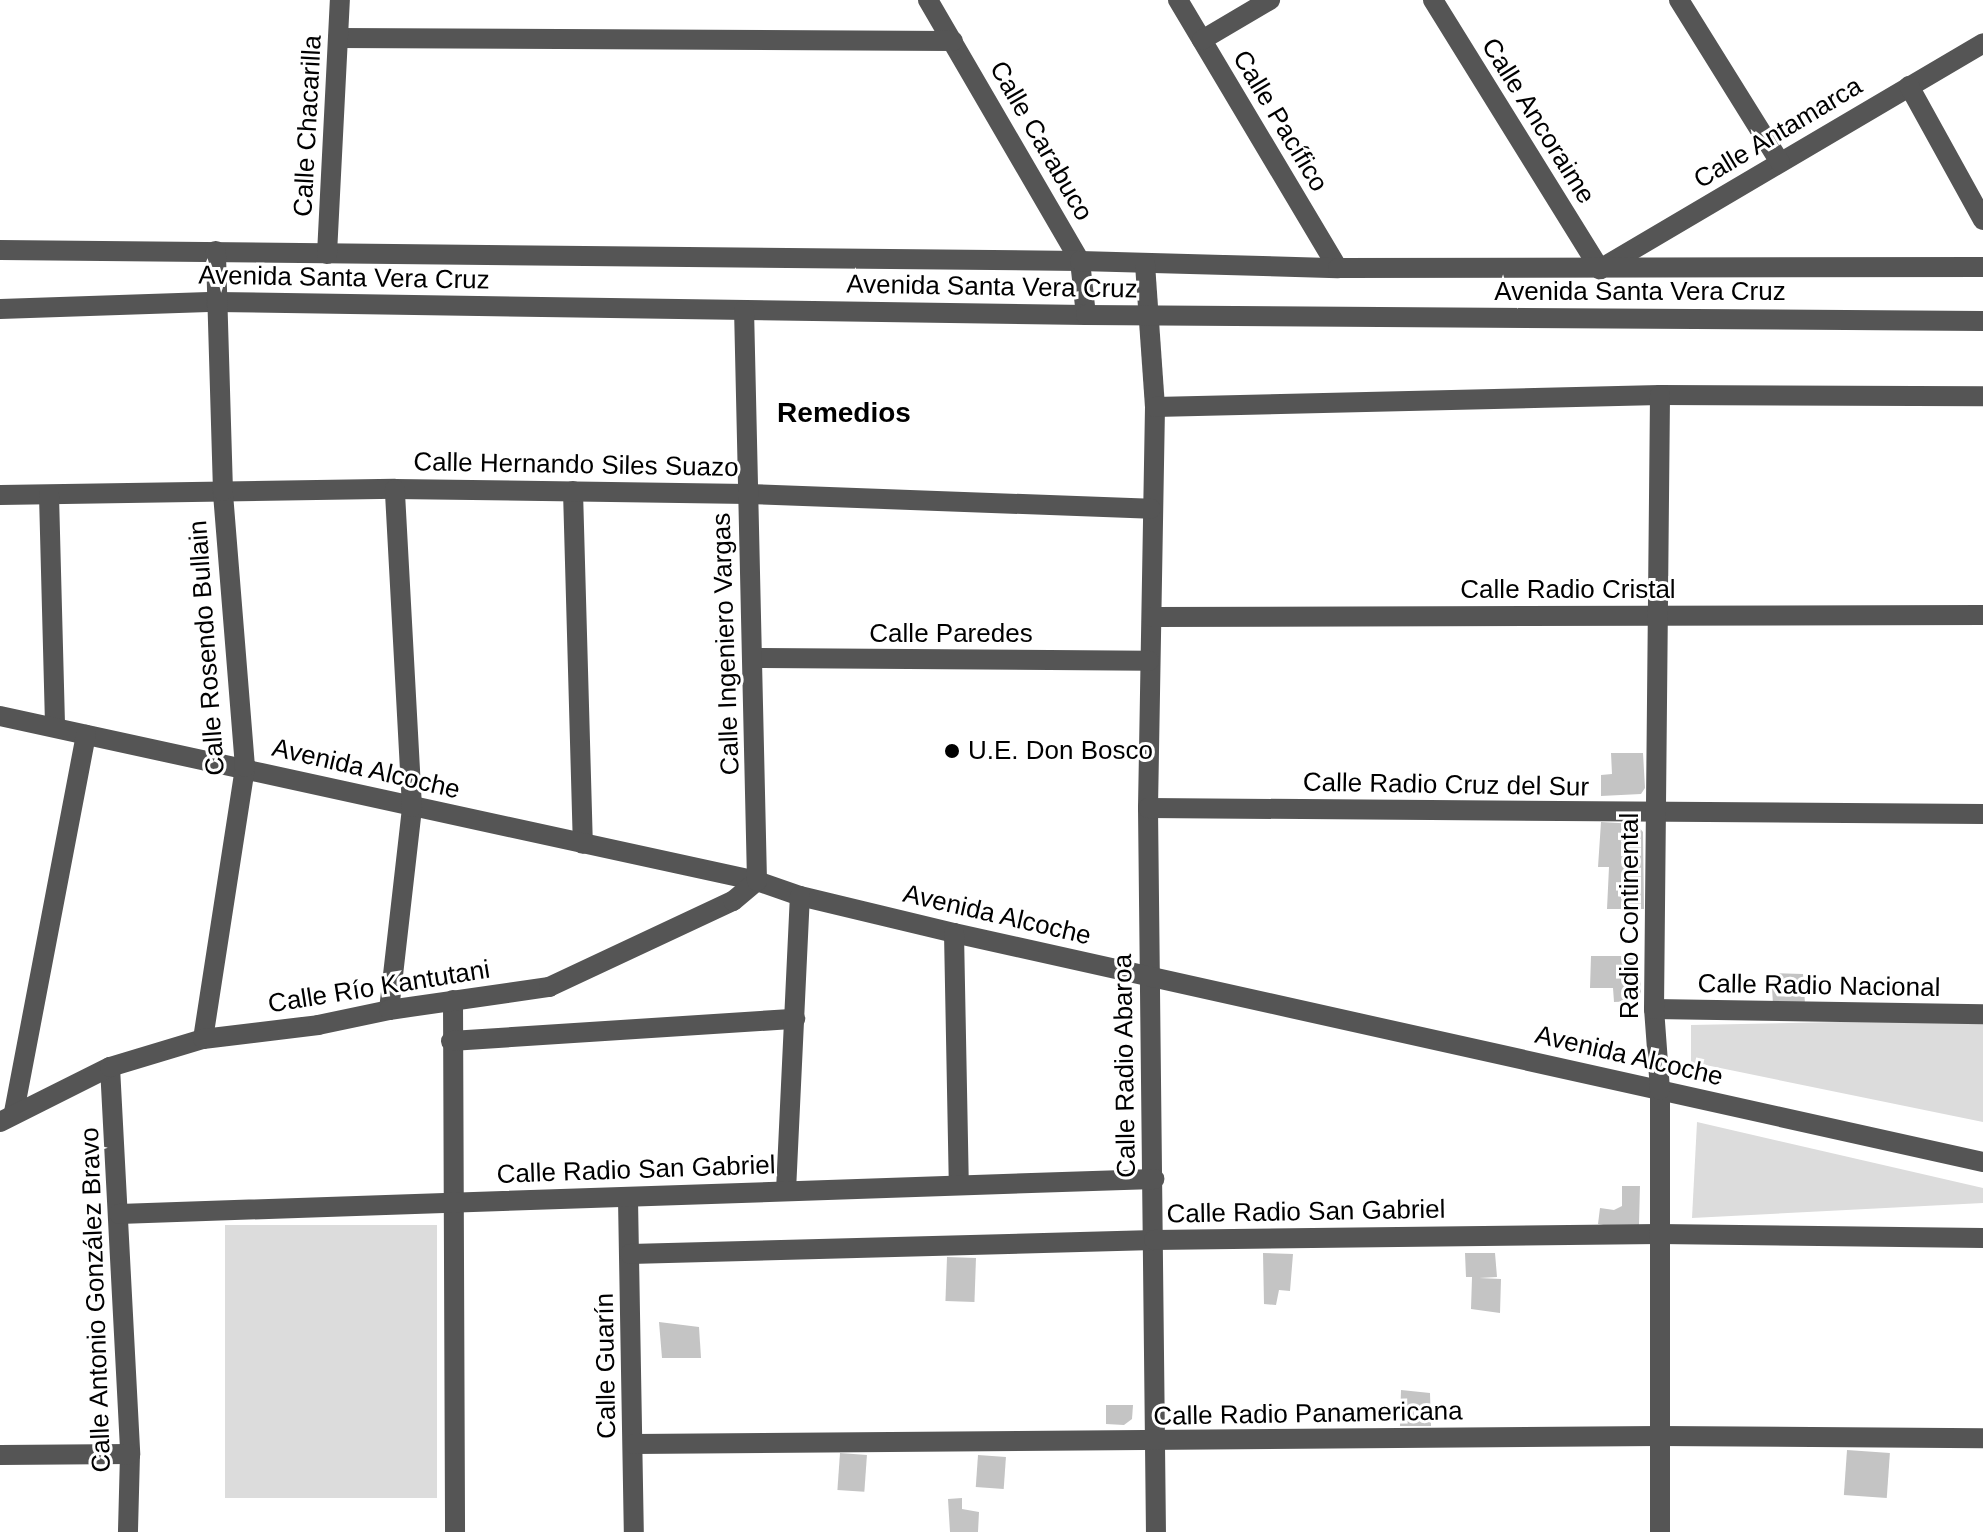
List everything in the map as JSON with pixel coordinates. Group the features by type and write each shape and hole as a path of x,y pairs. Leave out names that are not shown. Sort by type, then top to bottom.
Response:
{"street":[{"name":"Calle Chacarilla","path":"327,254 340,0"},
{"name":"Calle Carabuco","path":"928,0 1080,261 1086,315"},
{"name":"Calle Pacífico","path":"1178,0 1338,268"},
{"path":"1202,40 1270,0"},
{"name":"Calle Ancoraime","path":"1433,0 1600,269"},
{"path":"1679,0 1780,162"},
{"path":"338,38 953,41"},
{"name":"Calle Antamarca","path":"1600,269 1983,43"},
{"path":"1909,86 1983,220"},
{"name":"Avenida Santa Vera Cruz","path":"0,250 1080,261 1338,268 1983,267"},
{"name":"Calle Rosendo Bullain","path":"203,1039 245,767 223,491 216,251"},
{"name":"Calle Radio Abaroa","path":"1145,264 1151,315 1155,407 1149,661 1148,976 1154,1179 1156,1532"},
{"name":"Avenida Santa Vera Cruz","path":"0,309 216,302 1086,315 1983,321"},
{"name":"Calle Ingeniero Vargas","path":"744,310 757,881"},
{"path":"1155,407 1660,395 1983,396"},
{"name":"Radio Continental","path":"1660,395 1654,1009 1660,1090 1660,1532"},
{"path":"389,1010 412,807 395,489"},
{"name":"Calle Hernando Siles Suazo","path":"0,495 395,489 573,491 748,494 1151,509"},
{"path":"573,491 583,844"},
{"path":"49,495 55,727"},
{"name":"Calle Radio Cristal","path":"1152,617 1983,615"},
{"name":"Calle Paredes","path":"753,658 1149,661"},
{"name":"Avenida Alcoche","path":"0,716 757,881 800,896 954,933 1983,1162"},
{"path":"7,1117 86,735"},
{"name":"Calle Radio Cruz del Sur","path":"1148,808 1983,814"},
{"name":"Calle Río Kantutani","path":"7,1117 110,1067 203,1039 318,1025 389,1010 549,987 733,901 757,881"},
{"path":"786,1191 800,896"},
{"path":"954,933 959,1185"},
{"path":"453,1000 455,1532"},
{"name":"Calle Radio Nacional","path":"1654,1009 1983,1014"},
{"path":"451,1041 795,1019"},
{"name":"Calle Antonio González Bravo","path":"110,1067 130,1454 128,1532"},
{"name":"Calle Radio San Gabriel","path":"119,1214 1154,1179"},
{"name":"Calle Guarín","path":"628,1199 634,1532"},
{"name":"Calle Radio San Gabriel","path":"630,1254 1154,1240 1659,1234 1983,1238"},
{"name":"Calle Radio Panamericana","path":"634,1444 1660,1436 1983,1438"},
{"path":"0,1455 130,1454"}],"shaded area":[{"path":"1983,1019 1983,1122 1691,1062 1691,1025"},
{"path":"1697,1122 1983,1188 1983,1203 1692,1218"},
{"path":"225,1225 437,1225 437,1498 225,1498"}],"building":[{"path":"1611,753 1643,753 1645,788 1641,794 1601,796 1601,775 1612,774"},
{"path":"1601,822 1636,824 1643,832 1644,909 1607,909 1609,867 1598,867"},
{"path":"1591,956 1639,956 1641,993 1635,1001 1614,1002 1613,988 1590,988"},
{"path":"1771,973 1803,974 1805,1004 1773,1004"},
{"path":"1622,1186 1640,1186 1639,1225 1625,1229 1598,1224 1600,1208 1614,1210 1622,1206"},
{"path":"1263,1253 1293,1254 1290,1291 1279,1290 1276,1305 1264,1304"},
{"path":"1465,1253 1495,1253 1497,1277 1479,1278 1501,1279 1500,1313 1471,1309 1472,1277 1466,1277"},
{"path":"947,1257 976,1258 974,1302 945,1301"},
{"path":"659,1322 699,1327 701,1358 662,1358"},
{"path":"1401,1390 1430,1393 1431,1426 1400,1426"},
{"path":"1106,1405 1133,1405 1132,1419 1124,1425 1106,1424"},
{"path":"1847,1450 1890,1453 1887,1498 1844,1495"},
{"path":"840,1453 867,1455 864,1492 837,1490"},
{"path":"978,1455 1006,1457 1004,1489 976,1487"},
{"path":"962,1498 962,1509 979,1512 978,1532 950,1532 948,1499"}],"place":[{"name":"U.E. Don Bosco","path":"952,751"}],"district":[{"name":"Remedios","path":"844,413"}]}
